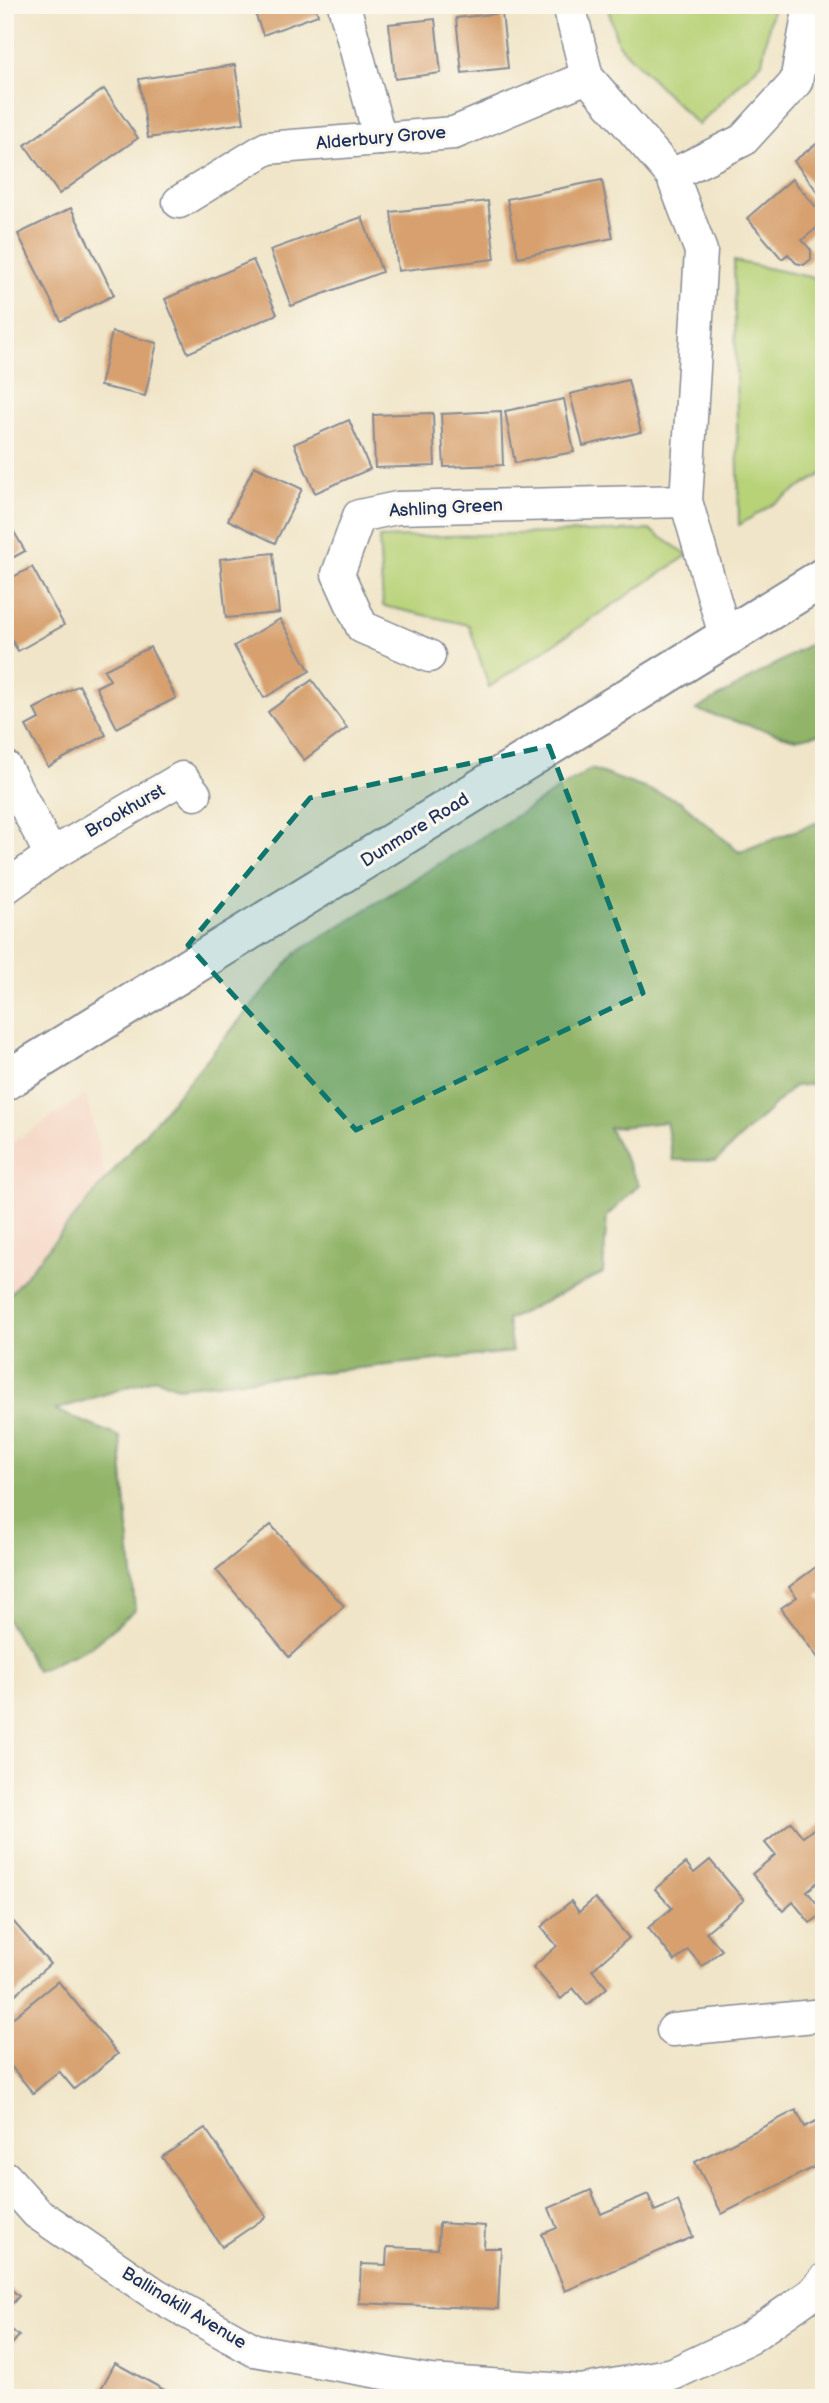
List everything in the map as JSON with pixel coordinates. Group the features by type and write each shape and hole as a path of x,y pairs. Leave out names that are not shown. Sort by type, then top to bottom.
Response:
{"main road":[{"name":"Dunmore Road","path":"5,1081 824,578"}],"street":[{"path":"344,5 380,139"},
{"path":"569,5 587,77 672,175 701,251 686,501 726,639"},
{"path":"672,175 743,140 796,82 810,5"},
{"name":"Alderbury Grove","path":"178,202 267,148 454,132 587,77"},
{"name":"Ashling Green","path":"429,656 362,627 338,574 359,516 397,508 686,501"},
{"path":"5,766 51,855"},
{"name":"Brookhurst","path":"5,888 51,855 182,778 195,794"},
{"path":"673,2030 824,2015"},
{"name":"Ballinakill Avenue","path":"5,2177 37,2213 155,2294 254,2350 431,2390 581,2391 673,2374 749,2338 813,2294 824,2280"}],"highlighted area":[{"path":"549,746 643,993 356,1130 188,945 310,798"}],"shaded area":[{"path":"86,1095 106,1179 5,1300 5,1148"}],"green space":[{"path":"607,5 773,5 762,62 698,125 618,44"},
{"path":"734,261 824,280 824,473 739,525"},
{"path":"650,530 688,555 489,687 469,625 383,606 379,538"},
{"path":"824,636 824,733 795,739 696,710"},
{"path":"591,769 680,801 739,852 824,820 824,1083 794,1086 716,1161 673,1160 666,1122 609,1128 639,1185 607,1216 603,1273 507,1320 512,1352 177,1387 156,1378 55,1410 120,1437 135,1610 91,1647 37,1671 5,1616 5,1300 296,953"}],"building":[{"path":"252,5 315,5 318,15 263,35"},
{"path":"502,13 508,68 462,73 456,18"},
{"path":"435,19 441,73 395,79 389,24"},
{"path":"235,65 244,123 148,138 139,79"},
{"path":"104,89 138,138 59,194 25,145"},
{"path":"824,138 824,200 794,161"},
{"path":"792,179 824,216 824,222 802,240 811,250 811,259 804,265 796,263 788,254 782,259 747,218"},
{"path":"602,180 613,238 518,257 507,199"},
{"path":"488,201 495,259 398,271 391,212"},
{"path":"71,208 114,295 61,321 18,234"},
{"path":"362,217 382,272 291,306 270,250"},
{"path":"253,260 277,314 188,353 165,299"},
{"path":"112,332 157,343 145,396 100,386"},
{"path":"628,380 641,432 583,446 570,394"},
{"path":"564,399 574,452 515,463 505,411"},
{"path":"501,411 503,465 444,467 441,414"},
{"path":"433,413 435,466 375,468 373,415"},
{"path":"349,420 370,469 315,493 294,444"},
{"path":"254,466 302,489 275,543 228,520"},
{"path":"5,516 25,551 5,562"},
{"path":"273,553 279,613 226,618 220,559"},
{"path":"32,567 64,625 18,651 5,629 5,581"},
{"path":"280,619 310,671 264,698 234,646"},
{"path":"150,647 176,698 117,728 96,687 110,680 104,670"},
{"path":"312,680 347,728 304,760 268,712"},
{"path":"79,685 106,735 48,767 26,726 39,719 34,709"},
{"path":"271,1525 344,1606 289,1657 216,1570"},
{"path":"824,1561 824,1592 818,1596 824,1603 824,1666 781,1608 797,1597 789,1587"},
{"path":"791,1822 803,1837 821,1823 824,1827 824,1877 807,1891 824,1913 810,1923 793,1902 783,1911 752,1874 775,1855 765,1843"},
{"path":"710,1860 744,1900 706,1932 722,1950 702,1966 688,1950 675,1961 648,1928 672,1908 655,1889 686,1863 694,1873"},
{"path":"595,1898 629,1938 592,1970 607,1988 587,2005 573,1988 561,1999 533,1967 557,1946 541,1927 571,1901 579,1912"},
{"path":"5,1912 50,1964 8,2001 5,1998"},
{"path":"58,1981 118,2054 74,2089 59,2071 33,2093 5,2059 5,2024"},
{"path":"796,2110 805,2127 824,2117 824,2162 722,2214 695,2162"},
{"path":"205,2128 266,2217 222,2247 162,2157"},
{"path":"591,2190 601,2214 648,2194 655,2211 678,2201 693,2237 565,2291 542,2234 557,2228 549,2208"},
{"path":"439,2223 485,2226 484,2248 501,2248 498,2309 359,2303 361,2264 386,2265 387,2247 438,2249"},
{"path":"5,2284 19,2296 5,2312"},
{"path":"5,2324 19,2336 5,2352"},
{"path":"115,2363 179,2398 96,2398"}]}
